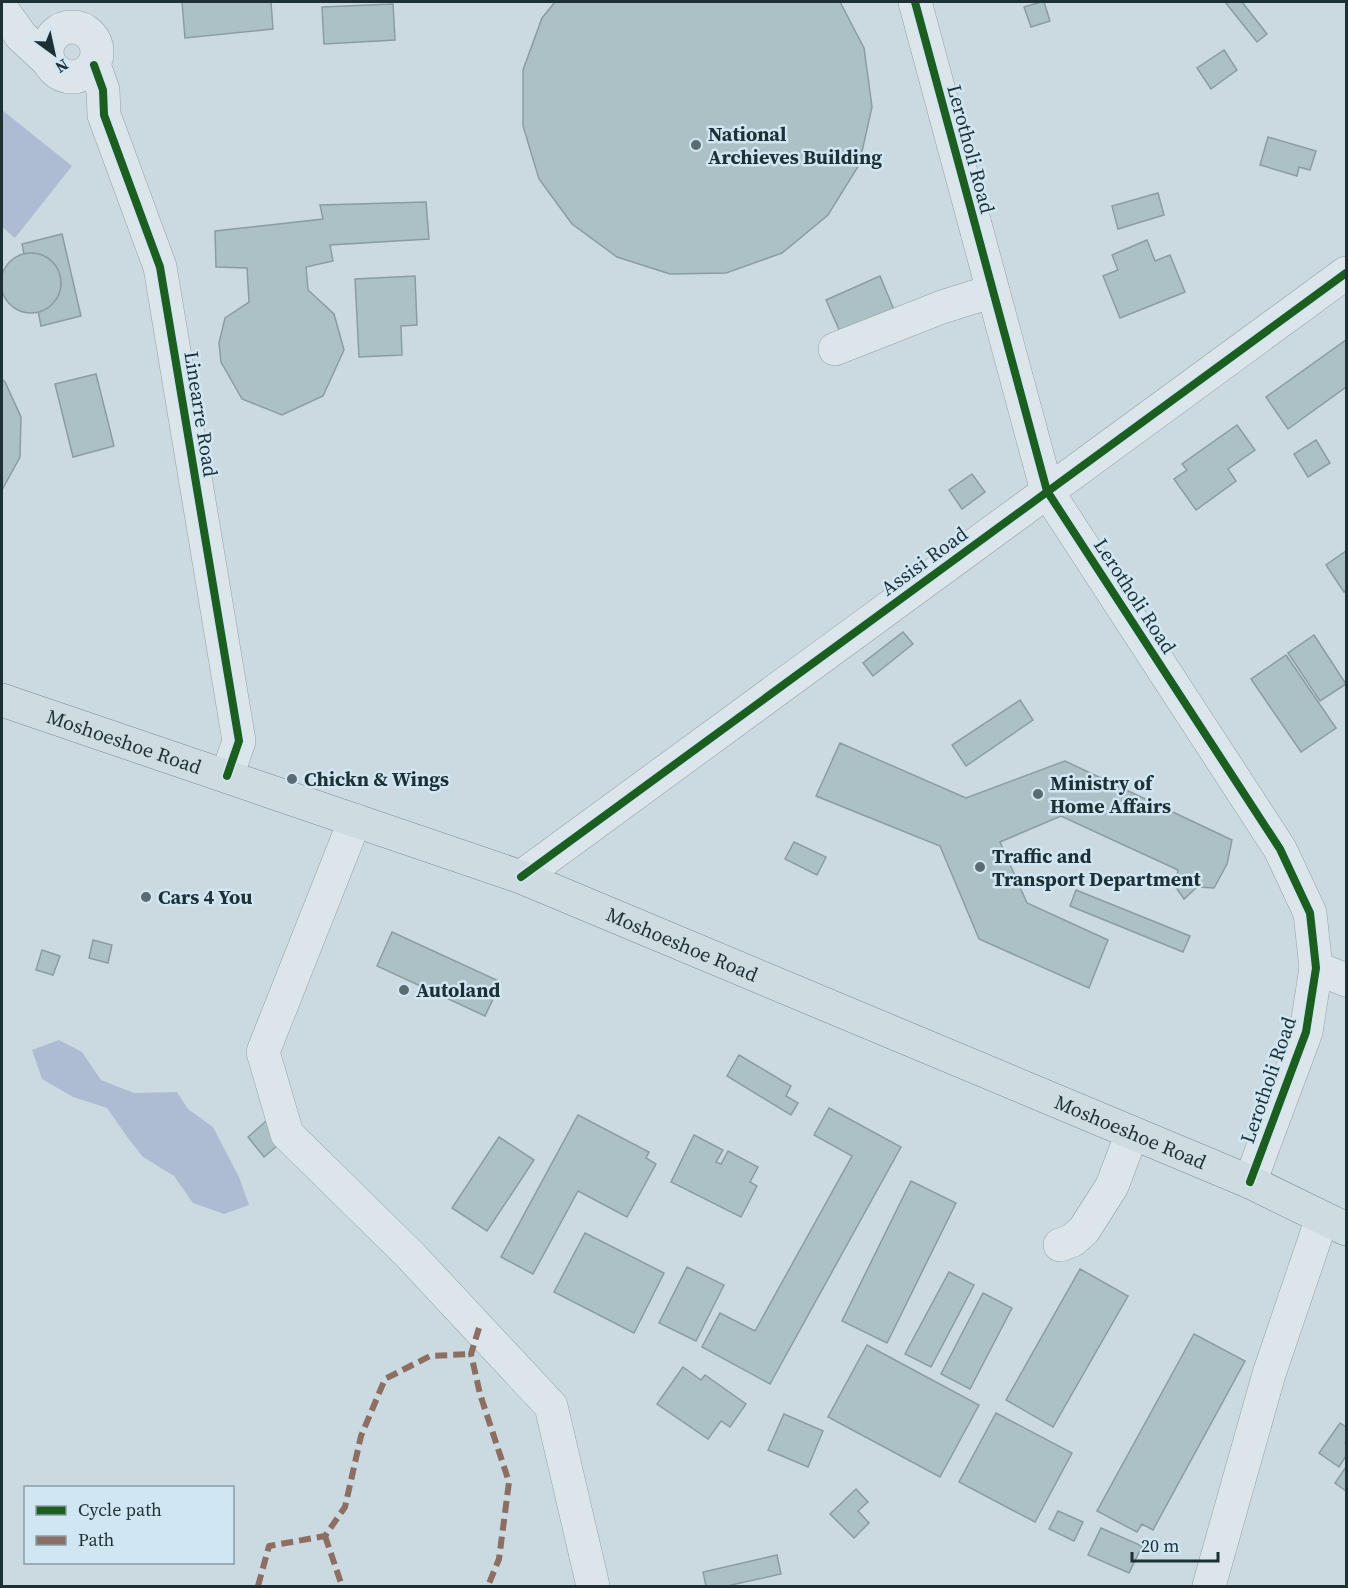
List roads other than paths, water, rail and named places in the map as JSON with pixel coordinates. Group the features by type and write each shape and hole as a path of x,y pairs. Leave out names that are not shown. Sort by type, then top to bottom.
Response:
{"main road":[{"name":"Moshoeshoe Road","path":"2,700 521,877 1250,1182 1334,1223"}],"street":[{"name":"Lerotholi Road","path":"915,2 1047,491 1280,849 1310,913 1316,968 1306,1032 1250,1182"},
{"path":"10,5 21,36 72,37"},
{"name":"Linearre Road","path":"72,37 103,90 104,115 160,267 239,741 227,776"},
{"name":"Assisi Road","path":"521,877 1347,273"},
{"path":"836,349 942,307 993,291"},
{"path":"355,820 263,1052 287,1134 410,1255 551,1406 593,1587"},
{"path":"1316,968 1347,980"},
{"path":"1060,1245 1073,1240 1084,1230 1112,1186 1132,1133"},
{"path":"1209,1587 1269,1374 1334,1223"}],"place":[{"name":"National Archieves Building","path":"696,145"},
{"name":"Chickn & Wings","path":"292,779"},
{"name":"Ministry of Home Affairs","path":"1038,794"},
{"name":"Traffic and Transport Department","path":"980,867"},
{"name":"Cars 4 You","path":"146,897"},
{"name":"Autoland","path":"404,990"}]}
